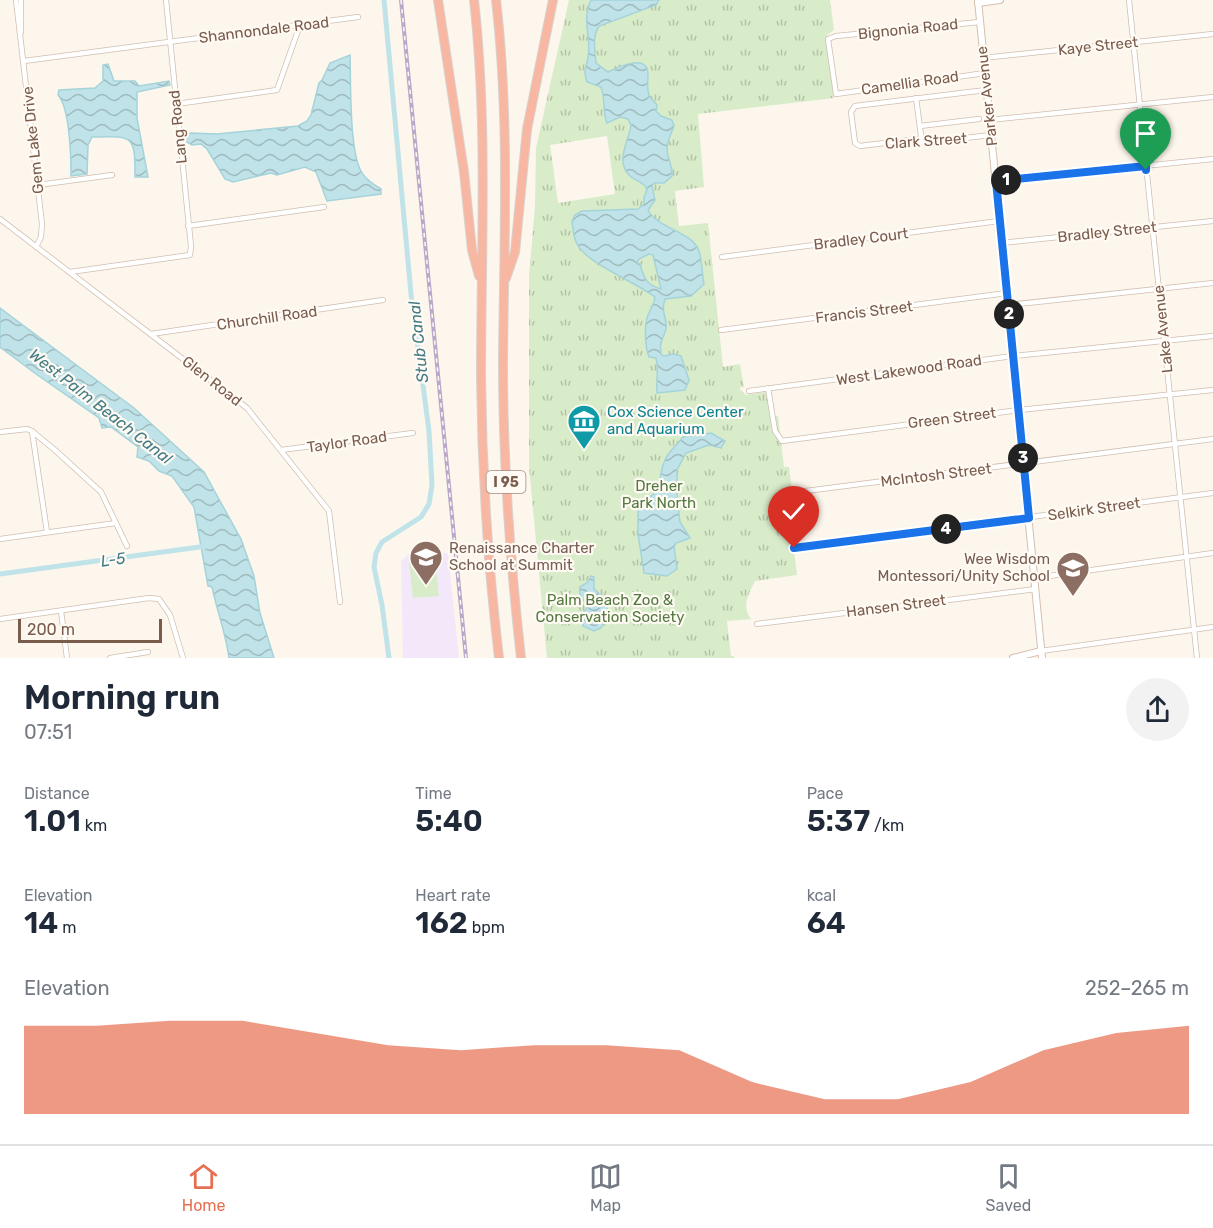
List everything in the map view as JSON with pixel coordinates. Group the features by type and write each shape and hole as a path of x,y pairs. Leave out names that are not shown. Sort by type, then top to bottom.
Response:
{"highway":[{"path":"438,0 464,172 472,250 482,285"},
{"name":"I 95","path":"474,0 481,86 483,464 489,561 499,658"},
{"name":"I 95","path":"496,0 504,101 505,453 511,558 521,658"},
{"path":"504,284 515,252 527,129 553,0"}],"street":[{"name":"Gem Lake Drive","path":"16,0 42,224 41,237 36,247"},
{"name":"Gem Lake Drive","path":"21,0 21,32"},
{"name":"Lang Road","path":"70,273 190,255 191,246 166,0"},
{"path":"978,2 1000,0"},
{"name":"Lake Avenue","path":"1129,0 1197,658"},
{"name":"Parker Avenue","path":"978,2 1042,655"},
{"name":"Shannondale Road","path":"24,61 358,17"},
{"name":"Bignonia Road","path":"836,94 828,39 836,36 980,22"},
{"path":"176,104 277,90 300,25"},
{"name":"Kaye Street","path":"983,58 1213,34"},
{"name":"Camellia Road","path":"836,94 984,73"},
{"path":"922,143 916,98 986,90"},
{"path":"989,120 1213,97"},
{"name":"Clark Street","path":"916,98 855,106 851,112 855,143 860,146 917,139 922,143 991,135"},
{"path":"920,126 979,119"},
{"path":"996,181 1213,159"},
{"path":"38,185 112,175"},
{"path":"189,226 324,207"},
{"name":"Glen Road","path":"0,219 247,408 329,511 339,602"},
{"name":"Bradley Court","path":"722,257 999,221"},
{"name":"Bradley Street","path":"1002,243 1213,221"},
{"path":"1008,305 1213,283"},
{"name":"Francis Street","path":"721,330 1007,293"},
{"name":"Churchill Road","path":"151,334 383,300"},
{"name":"West Lakewood Road","path":"749,391 1013,356 1213,336"},
{"name":"Green Street","path":"768,388 775,431 782,441 1018,410 1213,390"},
{"path":"0,432 22,429 32,431 101,492 127,546"},
{"path":"32,431 46,532"},
{"name":"Taylor Road","path":"281,450 413,433"},
{"name":"McIntosh Street","path":"796,548 792,545 785,497 788,494 1213,439"},
{"name":"Selkirk Street","path":"796,548 1213,493"},
{"path":"0,539 116,523"},
{"path":"1035,578 1213,553"},
{"name":"Hansen Street","path":"757,624 1036,589"},
{"path":"0,620 149,598 159,599 167,609 183,658"},
{"path":"61,611 67,658"},
{"path":"1013,658 1213,627"},
{"path":"110,658 148,652"}],"shaded area":[{"name":"Renaissance Charter School at Summit","path":"440,551 448,554 459,658 403,658 401,561 409,554"}],"green space":[{"name":"Dreher Park North","path":"569,0 830,0 834,30 827,35 834,98 698,114 704,187 675,191 679,226 708,223 723,367 740,364 744,387 739,388 746,395 771,391 775,416 778,416 784,467 789,467 792,489 787,490 797,575 755,581 746,605 751,619 727,621 731,656 734,658 547,658 529,467 529,276 535,206 536,148","holes":["607,136 615,194 558,203 550,145"]},
{"path":"435,560 439,596 413,598 409,563"}],"water":[{"path":"591,0 659,0 656,5 599,26 595,34 595,49 596,63 608,72 632,63 643,64 647,68 649,94 657,105 656,111 661,116 672,120 674,126 667,148 672,176 664,183 654,183 652,186 655,200 648,210 659,222 690,239 700,255 704,284 691,296 665,299 664,304 666,329 661,343 661,354 681,356 689,380 685,390 657,393 657,362 656,358 649,357 646,336 647,319 655,297 591,259 577,244 574,235 572,221 575,215 582,211 638,209 644,204 647,189 629,175 623,163 631,125 628,119 620,117 607,123 601,87 587,82 585,72 589,50 588,8","holes":["649,254 653,255 661,289 652,286 647,281 640,264 637,263 639,259"]},
{"path":"350,55 353,132 357,161 363,174 381,189 381,194 327,201 316,172 305,167 277,175 271,173 233,182 225,179 207,149 201,144 192,145 185,141 190,133 217,134 298,126 307,121 311,115 319,83 330,63"},
{"path":"108,64 114,81 135,81 139,86 169,81 170,85 137,92 137,118 148,177 135,177 132,146 124,138 116,137 92,137 88,145 87,174 71,176 67,122 62,101 58,95 59,90 95,88 103,81 103,65"},
{"name":"West Palm Beach Canal","path":"0,308 134,408 204,472 241,539 254,576 260,613 274,658 229,658 212,587 208,586 194,507 172,476 159,471 149,461 137,457 138,447 111,427 102,428 99,418 0,347"},
{"path":"711,433 725,441 721,448 709,445 686,453 677,470 680,522 690,538 676,543 674,547 677,569 667,576 644,573 638,534 638,502 647,499 657,491 666,457 683,437"},
{"path":"591,576 594,577 594,589 607,601 607,618 601,628 594,631 583,626 583,614 587,607 580,590 580,587 588,582"}],"waterway":[{"name":"Stub Canal","path":"384,0 411,294 429,431 432,485 429,504 421,517 382,542 376,553 374,567 389,658"},
{"name":"L-5","path":"0,574 207,546"}],"railway":[{"path":"401,0 466,658"}],"place":[{"name":"Cox Science Center and Aquarium","path":"584,450"},
{"name":"Renaissance Charter School at Summit","path":"426,586"},
{"name":"Wee Wisdom Montessori/Unity School","path":"1073,597"}],"route":[{"path":"794,548 1029,518 996,181 1146,166 1146,170"}],"park label":[{"name":"Palm Beach Zoo & Conservation Society","path":"610,608"}]}
